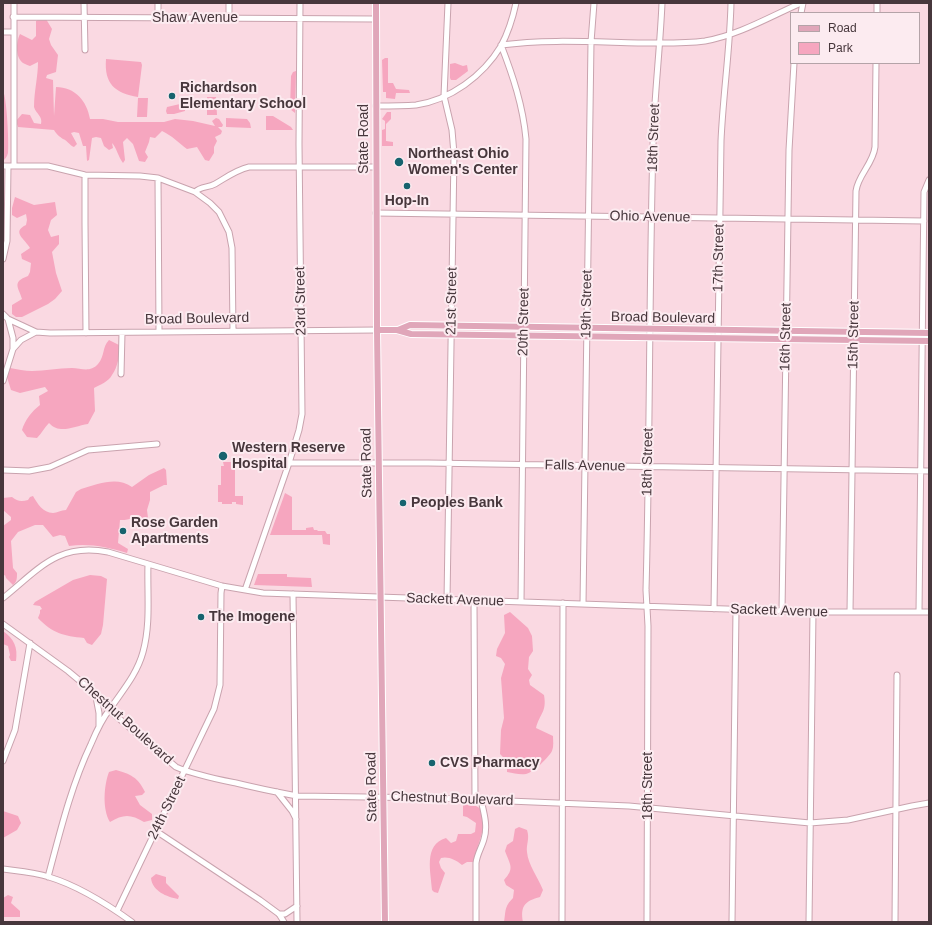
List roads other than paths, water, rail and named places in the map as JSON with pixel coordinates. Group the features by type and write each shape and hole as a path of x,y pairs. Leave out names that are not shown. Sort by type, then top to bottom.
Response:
{"main road":[{"name":"State Road","path":"376,3 377,330 385,922"},
{"name":"Broad Boulevard","path":"397,330 410,325 650,330 926,333"},
{"name":"Broad Boulevard","path":"377,330 397,330 411,334 926,341"}],"street":[{"path":"3,259 7,241 8,166 14,3"},
{"path":"84,3 85,50"},
{"path":"158,3 158,18"},
{"path":"229,3 229,18"},
{"name":"23rd Street","path":"246,590 289,463 299,430 302,414 299,167 300,3"},
{"name":"21st Street","path":"447,600 454,146 444,96 448,3"},
{"path":"376,106 416,105 455,91 474,78 488,63 501,45 516,3"},
{"name":"19th Street","path":"583,604 591,42 594,3"},
{"name":"18th Street","path":"648,922 647,606 650,330 654,125 662,3"},
{"name":"17th Street","path":"714,609 722,118 730,34 731,3"},
{"path":"501,45 546,41 660,43 694,42 714,39 754,26 802,3"},
{"name":"Shaw Avenue","path":"13,17 376,19"},
{"path":"3,32 13,32"},
{"name":"20th Street","path":"501,45 515,83 524,119 527,155 521,602"},
{"name":"16th Street","path":"782,611 789,150 794,64"},
{"name":"15th Street","path":"850,612 857,187 872,159 876,147 876,64"},
{"path":"8,166 48,166 85,175 140,176 158,178 195,192 219,212 229,232 232,248 233,331"},
{"path":"195,192 199,188 211,185 228,175 249,167 376,167"},
{"path":"85,175 86,333"},
{"path":"158,178 159,332"},
{"path":"919,612 920,471 926,341 924,192 929,180"},
{"name":"Ohio Avenue","path":"376,213 924,221"},
{"name":"Broad Boulevard","path":"3,314 8,319 36,332 122,333 377,330"},
{"path":"3,382 13,349 13,338 8,319"},
{"path":"13,349 20,340 36,332"},
{"path":"121,374 122,333"},
{"path":"3,470 29,470 50,467 88,450 157,444"},
{"name":"Falls Avenue","path":"289,463 379,462 929,471"},
{"name":"Sackett Avenue","path":"3,598 48,561 68,552 84,549 96,549 222,586 263,593 736,610 813,612 929,612"},
{"path":"48,877 74,787 84,759 109,710 129,684 143,652 147,628 148,564"},
{"name":"24th Street","path":"117,911 214,709 220,685 222,586"},
{"path":"293,594 295,757 297,796 297,922"},
{"path":"474,601 475,800"},
{"path":"562,922 563,603"},
{"path":"732,922 736,610"},
{"path":"808,922 813,612"},
{"name":"Chestnut Boulevard","path":"3,624 68,671 109,710 173,765 185,771 297,796 384,796 648,807 810,822 848,820 929,803"},
{"path":"3,761 15,730 30,643"},
{"path":"895,922 897,675"},
{"path":"95,696 100,713 99,730"},
{"path":"277,792 292,811 296,820"},
{"path":"476,922 476,863 477,855 484,839 486,827 481,800"},
{"path":"156,831 260,900 279,914 284,922"},
{"path":"3,869 48,877 88,894 117,911 132,922"},
{"path":"279,914 286,914 297,906"}],"place":[{"name":"Richardson Elementary School","path":"172,96"},
{"name":"Northeast Ohio Women's Center","path":"399,162"},
{"name":"Hop-In","path":"407,186"},
{"name":"Western Reserve Hospital","path":"223,456"},
{"name":"Peoples Bank","path":"403,503"},
{"name":"Rose Garden Apartments","path":"123,531"},
{"name":"The Imogene","path":"201,617"},
{"name":"CVS Pharmacy","path":"432,763"}]}
